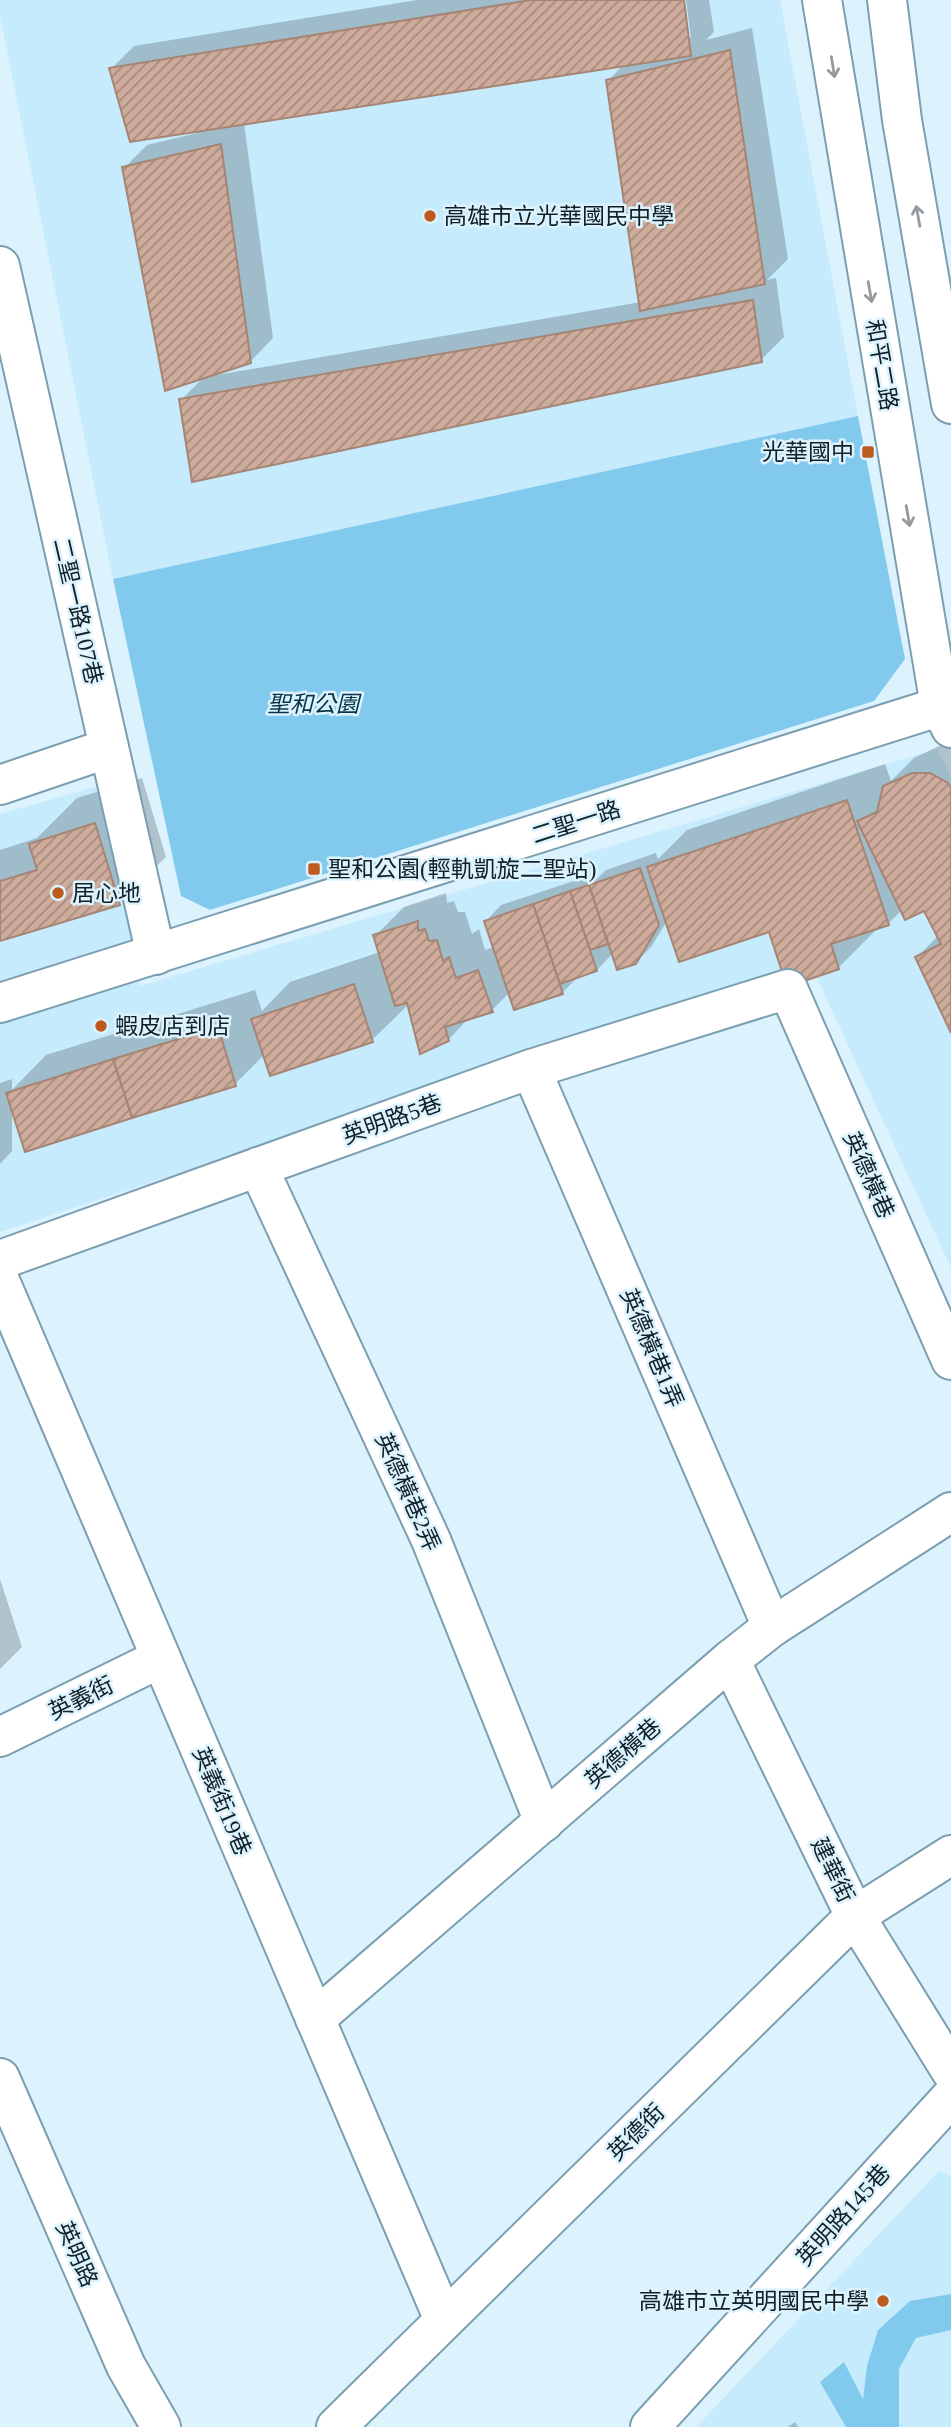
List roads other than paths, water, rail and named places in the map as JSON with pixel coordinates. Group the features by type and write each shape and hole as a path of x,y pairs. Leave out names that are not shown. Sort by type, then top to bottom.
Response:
{"street":[{"name":"和平二路","path":"822,0 842,130 947,712"},
{"path":"887,0 902,120 947,365 951,404"},
{"path":"842,130 902,120"},
{"name":"二聖一路107巷","path":"0,266 156,955"},
{"name":"二聖一路","path":"0,1003 947,712"},
{"path":"0,785 109,748"},
{"name":"英明路5巷","path":"0,1260 531,1069 788,989"},
{"name":"英德橫巷","path":"788,989 951,1360"},
{"name":"英德橫巷1弄","path":"531,1069 772,1628"},
{"name":"英德橫巷2弄","path":"258,1167 430,1540 544,1822"},
{"name":"英義街19巷","path":"0,1281 444,2320"},
{"name":"英德橫巷","path":"315,2019 730,1660 772,1628 951,1512"},
{"name":"英義街","path":"0,1737 161,1658"},
{"name":"建華街","path":"730,1660 855,1916 951,2071"},
{"name":"英德街","path":"335,2427 855,1916 951,1855"},
{"name":"英明路","path":"0,2078 126,2366 161,2427"},
{"name":"英明路145巷","path":"650,2427 951,2097"}],"place":[{"name":"高雄市立光華國民中學","path":"430,216"},
{"name":"光華國中","path":"868,452"},
{"name":"聖和公園(輕軌凱旋二聖站)","path":"314,869"},
{"name":"居心地","path":"58,893"},
{"name":"蝦皮店到店","path":"101,1026"},
{"name":"高雄市立英明國民中學","path":"883,2301"}],"park label":[{"name":"聖和公園","path":"313,704"}]}
